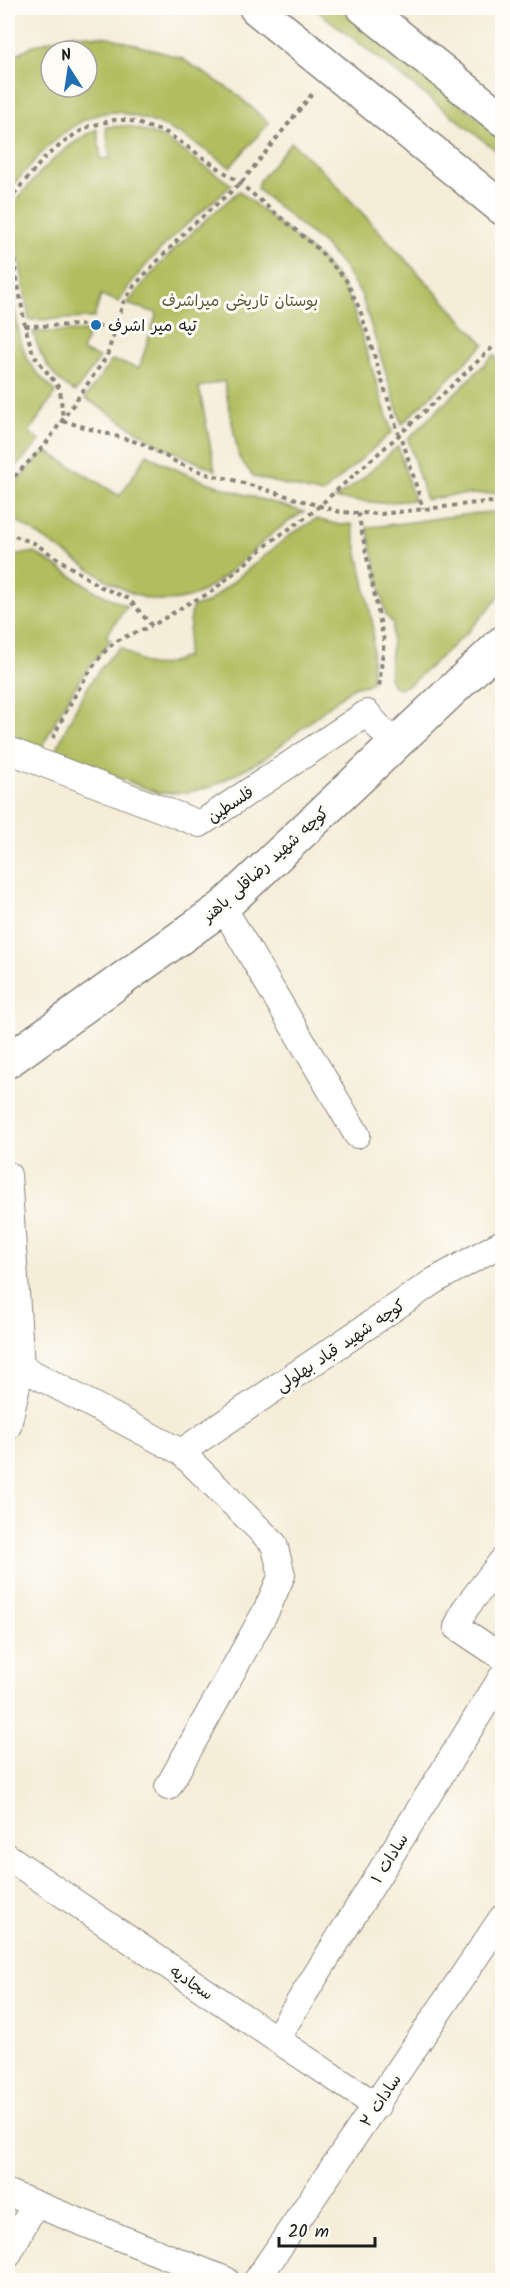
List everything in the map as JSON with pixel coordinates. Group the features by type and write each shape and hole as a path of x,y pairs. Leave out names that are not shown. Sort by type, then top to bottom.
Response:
{"street":[{"path":"256,8 502,208"},
{"path":"364,8 502,119"},
{"name":"کوچه شهید رضاقلی باهنر","path":"8,1061 223,907 502,643"},
{"path":"367,713 394,745"},
{"name":"فلسطین","path":"8,750 200,824 367,713"},
{"path":"223,907 357,1135"},
{"path":"8,1175 14,1369 8,1425"},
{"name":"کوچه شهید قباد بهلولی","path":"181,1452 434,1281 502,1243"},
{"path":"14,1369 181,1452 274,1544 282,1575 267,1609 168,1787"},
{"path":"502,1561 465,1609 457,1627 502,1657"},
{"name":"سادات ۱","path":"276,2039 502,1677"},
{"name":"سجادیه","path":"8,1857 377,2106"},
{"name":"سادات ۲","path":"257,2280 377,2106 502,1918"},
{"path":"8,2193 226,2280"},
{"path":"8,2255 34,2205"}],"path":[{"path":"8,483 45,446 107,356 123,303 134,286 187,230 241,183 284,126 332,69"},
{"path":"8,201 46,156 90,126 114,120 128,120 167,133 241,183 317,248 346,280 360,310 423,510"},
{"path":"8,224 25,326 33,354 60,389 63,421"},
{"path":"25,326 91,325 115,329"},
{"path":"64,714 95,664 115,642 152,626 210,593 273,540 309,515 494,346"},
{"path":"63,421 143,444 180,464 210,475 340,512 381,514 486,502 502,503"},
{"path":"358,513 384,641 381,686 367,713"},
{"path":"8,530 17,537 34,543 99,586 129,599 152,626"},
{"path":"8,542 17,537"}],"green space":[{"path":"314,8 340,8 502,137 502,155"},
{"path":"73,34 109,37 181,58 234,92 269,123 230,167 184,137 159,124 120,112 99,114 68,130 54,141 8,192 8,59 39,44 39,99 99,99 99,39 55,39"},
{"name":"بوستان تاریخی میراشرف","path":"128,126 162,137 232,185 157,254 130,285 119,302 101,295 94,318 29,320 11,208 39,174 71,145 97,129 101,159 110,158 106,127"},
{"name":"بوستان تاریخی میراشرف","path":"291,142 327,175 484,344 402,424 361,294 342,265 323,244 257,189 260,180"},
{"name":"بوستان تاریخی میراشرف","path":"239,191 320,258 340,281 351,302 392,432 322,494 254,477 239,458 224,381 199,387 215,470 161,446 85,398 112,360 139,368 157,313 127,304 180,244"},
{"path":"8,259 16,321 22,345 35,371 56,392 29,432 40,441 8,475"},
{"path":"89,331 82,351 100,358 75,392 53,374 39,350 33,332"},
{"path":"494,355 502,366 502,493 454,495 426,500 408,439"},
{"path":"398,446 414,500 382,503 335,499 363,478"},
{"path":"46,451 120,496 147,454 204,481 304,512 276,531 228,573 203,591 186,598 169,601 153,600 136,595 105,579 11,517 9,506 13,488"},
{"path":"491,512 502,514 502,594 467,633 409,685 399,688 392,685 389,678 393,623 386,616 367,527"},
{"path":"316,519 340,525 352,524 373,625 372,682 363,686 355,686 265,758 211,787 184,793 158,793 55,753 90,683 120,647 138,660 151,665 165,664 186,657 192,607 207,603 291,534"},
{"path":"34,552 97,592 127,606 106,636 111,640 72,691 42,748 8,734 8,557"}],"place":[{"name":"تپه میر اشرف","path":"96,325"}]}
